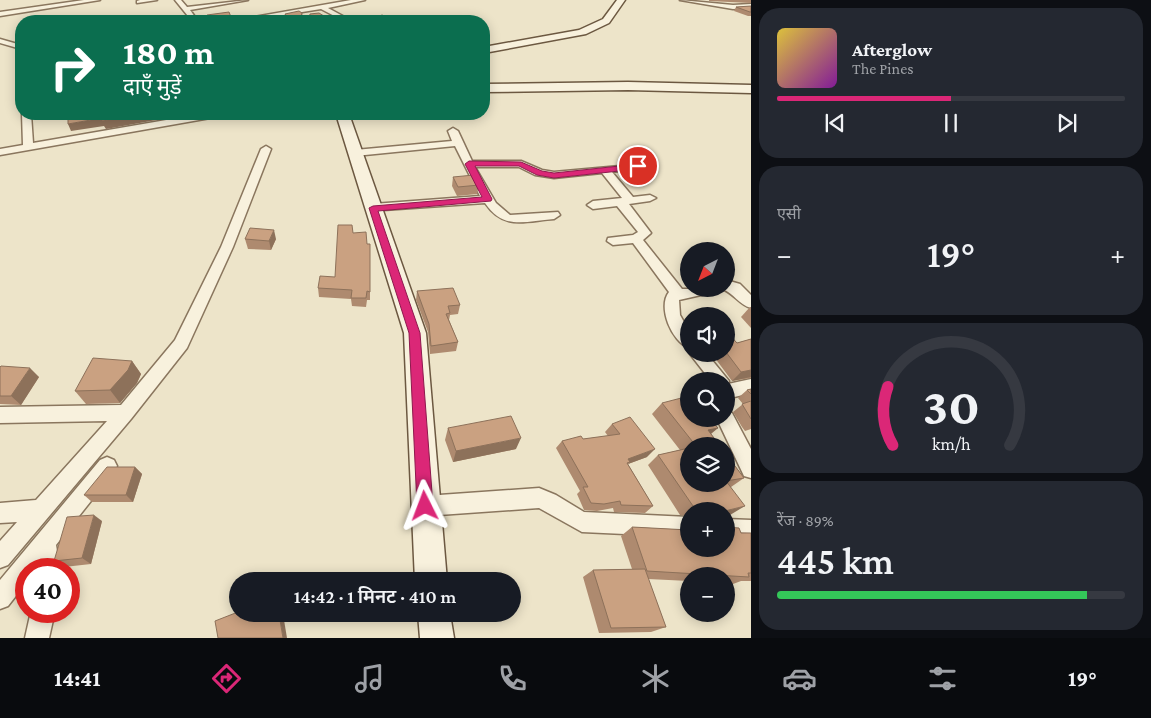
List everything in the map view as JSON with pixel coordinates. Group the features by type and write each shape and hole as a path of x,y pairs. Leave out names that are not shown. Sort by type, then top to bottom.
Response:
{"street":[{"path":"0,6 43,0"},
{"path":"0,14 97,0"},
{"path":"138,2 154,0"},
{"path":"182,4 206,0"},
{"path":"182,4 245,0"},
{"path":"298,0 311,9"},
{"path":"326,0 334,5"},
{"path":"273,15 362,0"},
{"path":"490,49 582,32 606,21 621,0"},
{"path":"683,0 733,7 750,3"},
{"path":"739,0 750,3"},
{"path":"182,4 190,15"},
{"path":"322,7 337,15"},
{"path":"0,41 15,45"},
{"path":"490,88 628,86 751,88"},
{"path":"26,120 28,148"},
{"path":"0,152 183,120"},
{"path":"344,120 415,333 425,506 431,572"},
{"path":"453,131 488,199 499,215 506,218 554,215"},
{"path":"355,153 458,143"},
{"path":"0,557 182,344 195,318 266,149"},
{"path":"469,164 515,163 528,166 540,173 554,175 638,166"},
{"path":"605,170 645,233 636,239 613,241"},
{"path":"593,205 650,198"},
{"path":"373,208 488,199"},
{"path":"636,239 678,294 673,296 670,302 676,323 680,329"},
{"path":"735,288 751,303"},
{"path":"705,362 713,372"},
{"path":"735,387 751,386"},
{"path":"0,415 125,413"},
{"path":"730,427 751,469"},
{"path":"0,598 107,466"},
{"path":"425,506 539,498 582,522 680,527"},
{"path":"0,514 40,510"},
{"path":"735,529 751,530"},
{"path":"45,543 47,558"},
{"path":"37,638 40,623"}],"building":[{"path":"751,6 751,12 736,7"},
{"path":"299,11 302,13 302,15 285,14"},
{"path":"229,12 230,15 207,15"},
{"path":"319,13 322,15 310,15 310,14"},
{"path":"68,120 91,120 68,124"},
{"path":"474,175 479,185 458,187 453,177"},
{"path":"338,225 352,225 353,233 366,232 367,244 370,244 370,292 367,291 366,298 351,298 352,290 318,288 320,276 335,277"},
{"path":"250,228 274,230 269,241 245,239"},
{"path":"453,288 460,305 448,306 450,313 446,314 458,342 431,346 429,324 417,291"},
{"path":"751,339 751,370 741,372 734,362 735,341 737,343"},
{"path":"93,358 132,361 128,370 110,390 75,391"},
{"path":"1,366 30,368 11,396 0,396"},
{"path":"680,398 680,426 662,403"},
{"path":"751,401 751,419 742,404"},
{"path":"511,416 521,438 456,451 448,428"},
{"path":"630,417 655,449 628,459 630,462 627,463 653,506 621,505 620,501 604,504 591,503 583,487 588,487 562,441 581,436 583,439 620,434 612,424"},
{"path":"681,427 718,428 708,430 713,437 689,437"},
{"path":"680,450 680,487 658,455"},
{"path":"735,466 744,478 735,480"},
{"path":"107,467 135,467 126,495 84,495"},
{"path":"683,492 734,492 745,506 735,508 735,502 690,502"},
{"path":"94,515 82,558 55,558 67,517"},
{"path":"632,527 680,530 680,557 735,557 735,528 739,528 741,533 751,533 751,573 748,573 749,577 735,576 735,567 680,567 680,573 647,571"},
{"path":"645,569 666,627 611,628 593,570"},
{"path":"229,616 229,622 280,622 283,638 218,638 215,621"}],"route":[{"path":"425,506 415,333 373,208 488,199 469,164 521,164 546,175 638,166"}]}
